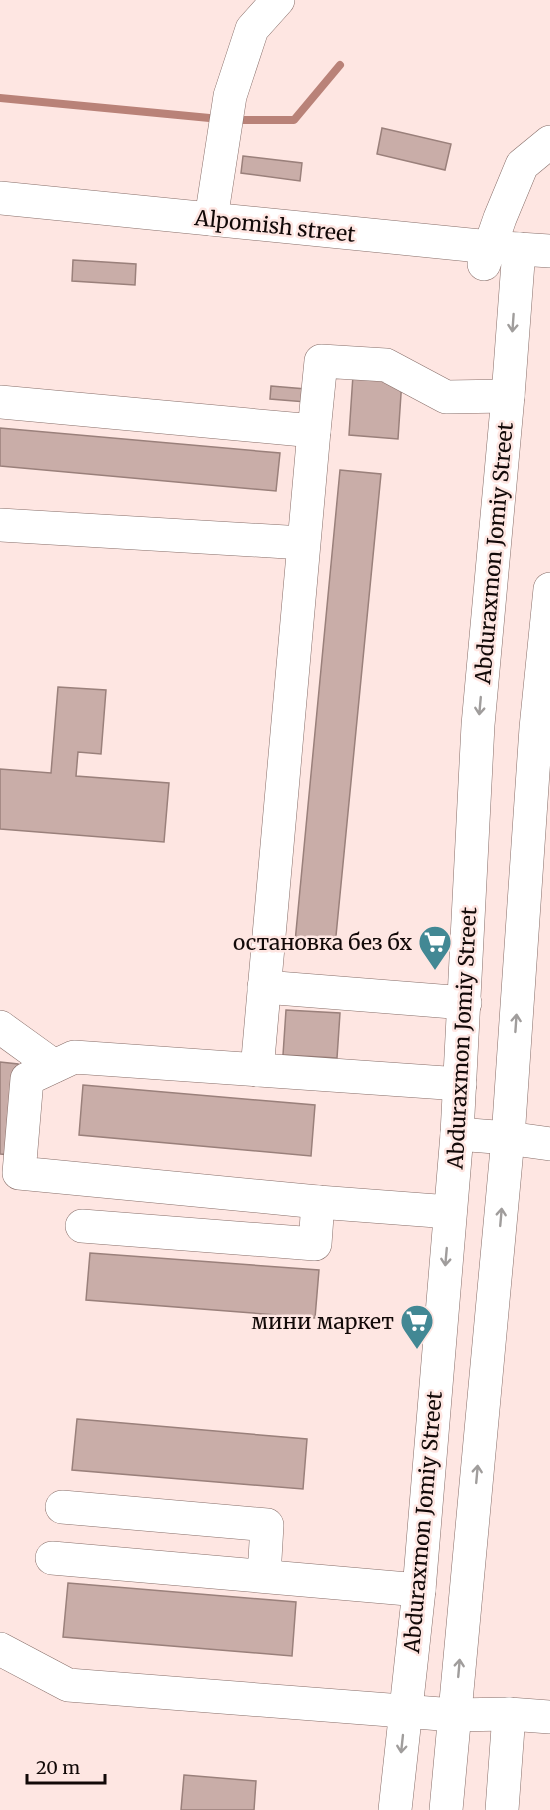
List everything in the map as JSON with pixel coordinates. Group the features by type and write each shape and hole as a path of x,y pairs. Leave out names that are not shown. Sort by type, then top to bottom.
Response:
{"street":[{"path":"211,219 230,96 252,29 278,0"},
{"name":"Abduraxmon Jomiy Street","path":"395,1810 419,1590 457,1134 478,725 508,396 512,255 500,218 522,165 550,142"},
{"name":"Alpomish street","path":"0,198 211,219 512,255 550,268"},
{"name":"Alpomish street","path":"0,217 512,255"},
{"path":"257,1070 321,361 386,365 446,397 508,396"},
{"path":"0,402 314,431"},
{"path":"0,525 303,543"},
{"path":"446,1810 543,729 550,589"},
{"path":"264,987 465,1003"},
{"path":"0,1027 54,1066"},
{"path":"450,1212 318,1202 19,1173 27,1079 74,1057 460,1084"},
{"path":"457,1134 550,1144"},
{"path":"82,1226 315,1244 318,1202"},
{"path":"62,1507 267,1526 264,1576"},
{"path":"52,1558 419,1590"},
{"path":"0,1649 68,1684 454,1715 550,1716"},
{"path":"502,1810 509,1714"}],"building":[{"path":"382,128 451,144 445,170 377,154"},
{"path":"243,156 302,163 300,181 241,173"},
{"path":"73,260 136,264 135,285 72,281"},
{"path":"353,375 402,379 398,439 349,435"},
{"path":"271,386 306,389 306,402 270,399"},
{"path":"0,428 280,453 276,491 0,466"},
{"path":"340,470 381,474 335,946 295,942"},
{"path":"58,687 106,690 101,754 78,752 76,776 169,783 164,842 0,829 0,769 51,773"},
{"path":"286,1010 340,1013 337,1058 283,1055"},
{"path":"0,1062 18,1064 10,1155 0,1154"},
{"path":"83,1085 315,1105 311,1156 79,1135"},
{"path":"90,1253 319,1270 315,1318 86,1300"},
{"path":"77,1419 307,1439 303,1489 72,1470"},
{"path":"68,1583 296,1602 292,1656 63,1637"},
{"path":"184,1775 256,1781 254,1810 181,1810"}],"waterway":[{"path":"234,120 294,120 340,65"},
{"path":"0,98 220,119"}],"place":[{"name":"остановка без бх","path":"435,971"},
{"name":"мини маркет","path":"417,1350"}]}
